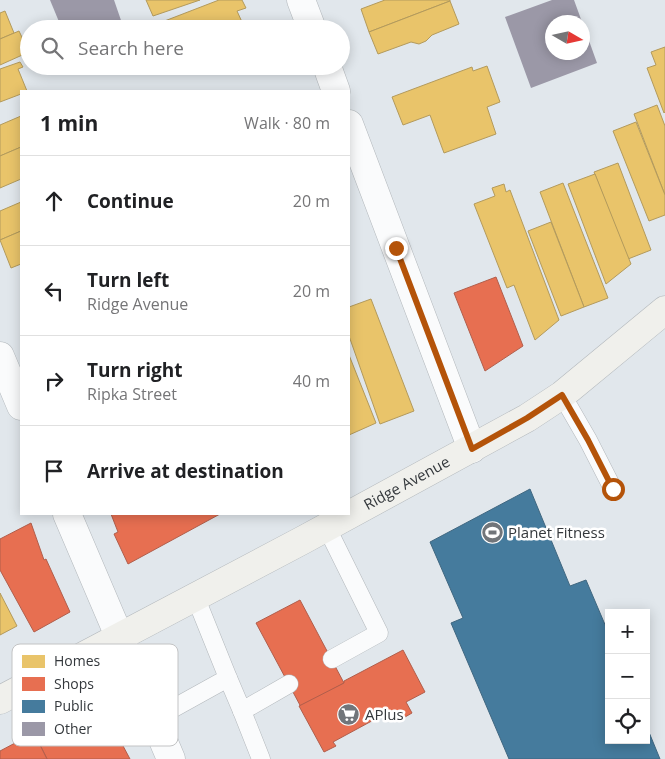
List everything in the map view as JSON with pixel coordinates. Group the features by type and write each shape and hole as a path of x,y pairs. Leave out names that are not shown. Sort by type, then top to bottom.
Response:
{"main road":[{"name":"Ridge Avenue","path":"350,513 527,418 562,395 665,310"},
{"name":"Ridge Avenue","path":"104,644 347,515"},
{"name":"Ridge Avenue","path":"0,700 12,694"}],"street":[{"path":"301,0 309,20"},
{"path":"330,75 336,90"},
{"path":"350,127 472,449"},
{"path":"0,356 20,404"},
{"path":"67,515 122,644"},
{"path":"165,746 171,759"}],"lane":[{"path":"562,395 613,489"},
{"path":"326,526 378,633 332,659"},
{"path":"195,596 261,759"},
{"path":"178,706 228,678"},
{"path":"242,710 289,684"}],"building: Homes":[{"path":"146,0 200,0 153,16"},
{"path":"219,0 242,0 246,8 237,11 241,20 167,20"},
{"path":"385,0 450,1 369,32 361,9"},
{"path":"450,1 459,24 432,35 426,41 419,44 411,42 378,54 369,32"},
{"path":"5,11 14,33 0,39 0,13"},
{"path":"19,31 20,56 0,65 0,39"},
{"path":"665,47 664,113 647,68 656,65 651,52"},
{"path":"20,62 20,68 18,69 27,90 20,90 20,94 0,102 0,69"},
{"path":"487,66 500,102 487,107 496,134 444,153 430,115 403,125 392,97 472,67 473,71"},
{"path":"657,105 665,126 665,195 634,114"},
{"path":"20,116 20,147 0,156 0,125"},
{"path":"636,122 665,195 665,215 649,221 613,131"},
{"path":"20,147 20,179 0,188 0,156"},
{"path":"618,163 651,250 628,259 594,172"},
{"path":"595,174 631,264 606,284 568,184"},
{"path":"563,183 608,298 584,307 540,192"},
{"path":"504,184 506,192 510,190 559,320 535,340 514,285 507,288 474,204 495,196 492,188"},
{"path":"20,202 20,231 0,240 0,211"},
{"path":"551,222 584,307 561,316 528,231"},
{"path":"20,231 20,264 11,268 0,240"},
{"path":"371,299 414,411 380,424 350,339 350,307"},
{"path":"350,358 376,423 350,435"},
{"path":"0,593 17,626 0,635"}],"building: Shops":[{"path":"496,277 523,346 485,371 454,293"},
{"path":"111,515 218,515 128,564 114,534 118,532"},
{"path":"31,523 44,560 46,559 70,612 34,632 0,570 0,539"},
{"path":"300,600 344,683 301,707 256,623"},
{"path":"403,650 425,692 406,702 412,713 398,721 392,710 333,742 336,746 324,752 299,706"},
{"path":"12,745 40,746 47,759 0,759 0,751"},
{"path":"40,746 123,746 130,759 47,759"}],"building: Public":[{"path":"530,489 570,586 586,580 605,625 605,744 650,744 650,735 660,759 509,759 451,623 463,618 430,542"}],"building: Other":[{"path":"50,0 114,0 121,20 58,20"},
{"path":"552,0 574,0 579,15 545,15 545,60 590,60 590,44 597,63 531,88 505,17"}],"place":[{"name":"Planet Fitness","path":"492,533"},
{"name":"APlus","path":"349,715"}],"route":[{"path":"396,248 472,449 527,418 562,395 613,489"}]}
